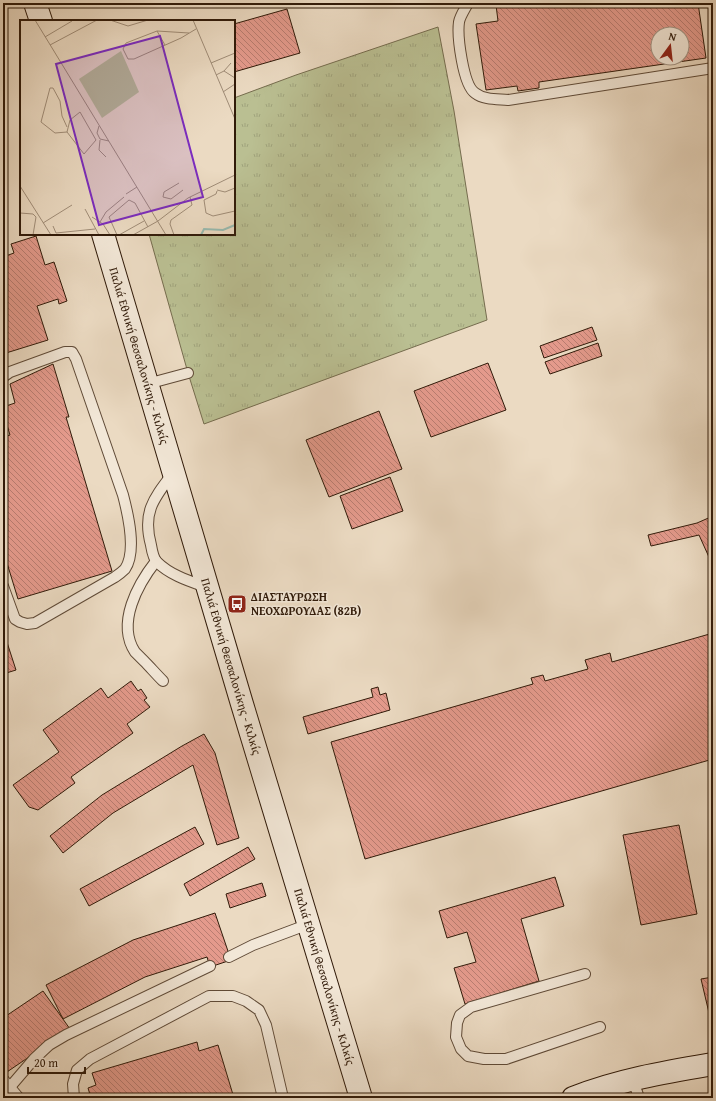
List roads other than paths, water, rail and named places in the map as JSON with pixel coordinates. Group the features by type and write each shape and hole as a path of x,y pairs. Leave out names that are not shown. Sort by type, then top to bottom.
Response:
{"main road":[{"path":"36,3 41,20"},
{"name":"Παλιά Εθνική Θεσσαλονίκης - Κιλκίς","path":"103,235 207,587 361,1098"},
{"path":"573,1098 591,1091 636,1089 713,1064"}],"lane":[{"path":"468,3 459,21 459,44 466,78 474,92 485,98 508,100 713,68"},
{"path":"3,377 10,372 65,352 72,352 76,359 123,494 131,533 130,554 125,568 115,577 35,622 26,624 15,619 3,586"},
{"path":"147,384 188,373"},
{"path":"174,473 158,492 148,515 148,533 153,554 156,561 166,569 183,579 207,587"},
{"path":"131,533 148,533"},
{"path":"156,561 137,590 128,624 129,636 135,651 163,681"},
{"path":"229,956 308,924"},
{"path":"19,1098 6,1083 49,1045 66,1035 210,966"},
{"path":"585,974 470,1007 460,1015 457,1023 456,1037 461,1049 468,1056 484,1059 506,1059 600,1027"},
{"path":"74,1098 73,1084 77,1070 90,1059 209,996 233,996 246,1001 259,1010 266,1025 283,1098"}],"place":[{"name":"ΔΙΑΣΤΑΥΡΩΣΗ ΝΕΟΧΩΡΟΥΔΑΣ (82Β)","path":"237,604"}]}
